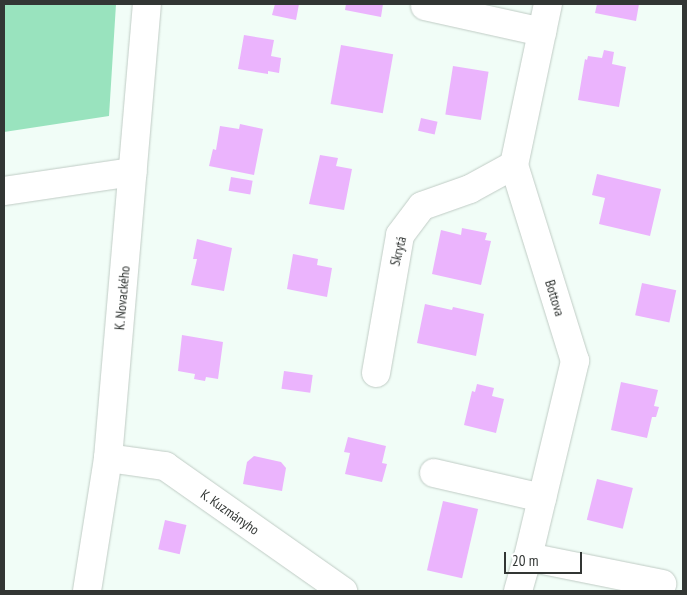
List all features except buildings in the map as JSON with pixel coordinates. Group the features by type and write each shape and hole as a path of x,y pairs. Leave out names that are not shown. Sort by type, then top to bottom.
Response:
{"street":[{"name":"K. Novackého","path":"87,591 108,458 147,4"},
{"name":"Bottova","path":"518,591 528,557 575,361 514,165 548,4"},
{"path":"425,6 542,32"},
{"name":"Skrytá","path":"376,373 400,235 422,206 470,190 514,165"},
{"path":"4,191 133,172"},
{"name":"K. Kuzmányho","path":"108,458 165,466 343,591"},
{"path":"434,473 542,498"},
{"path":"528,557 662,584"}],"green space":[{"path":"4,4 116,4 109,116 4,132"}]}
